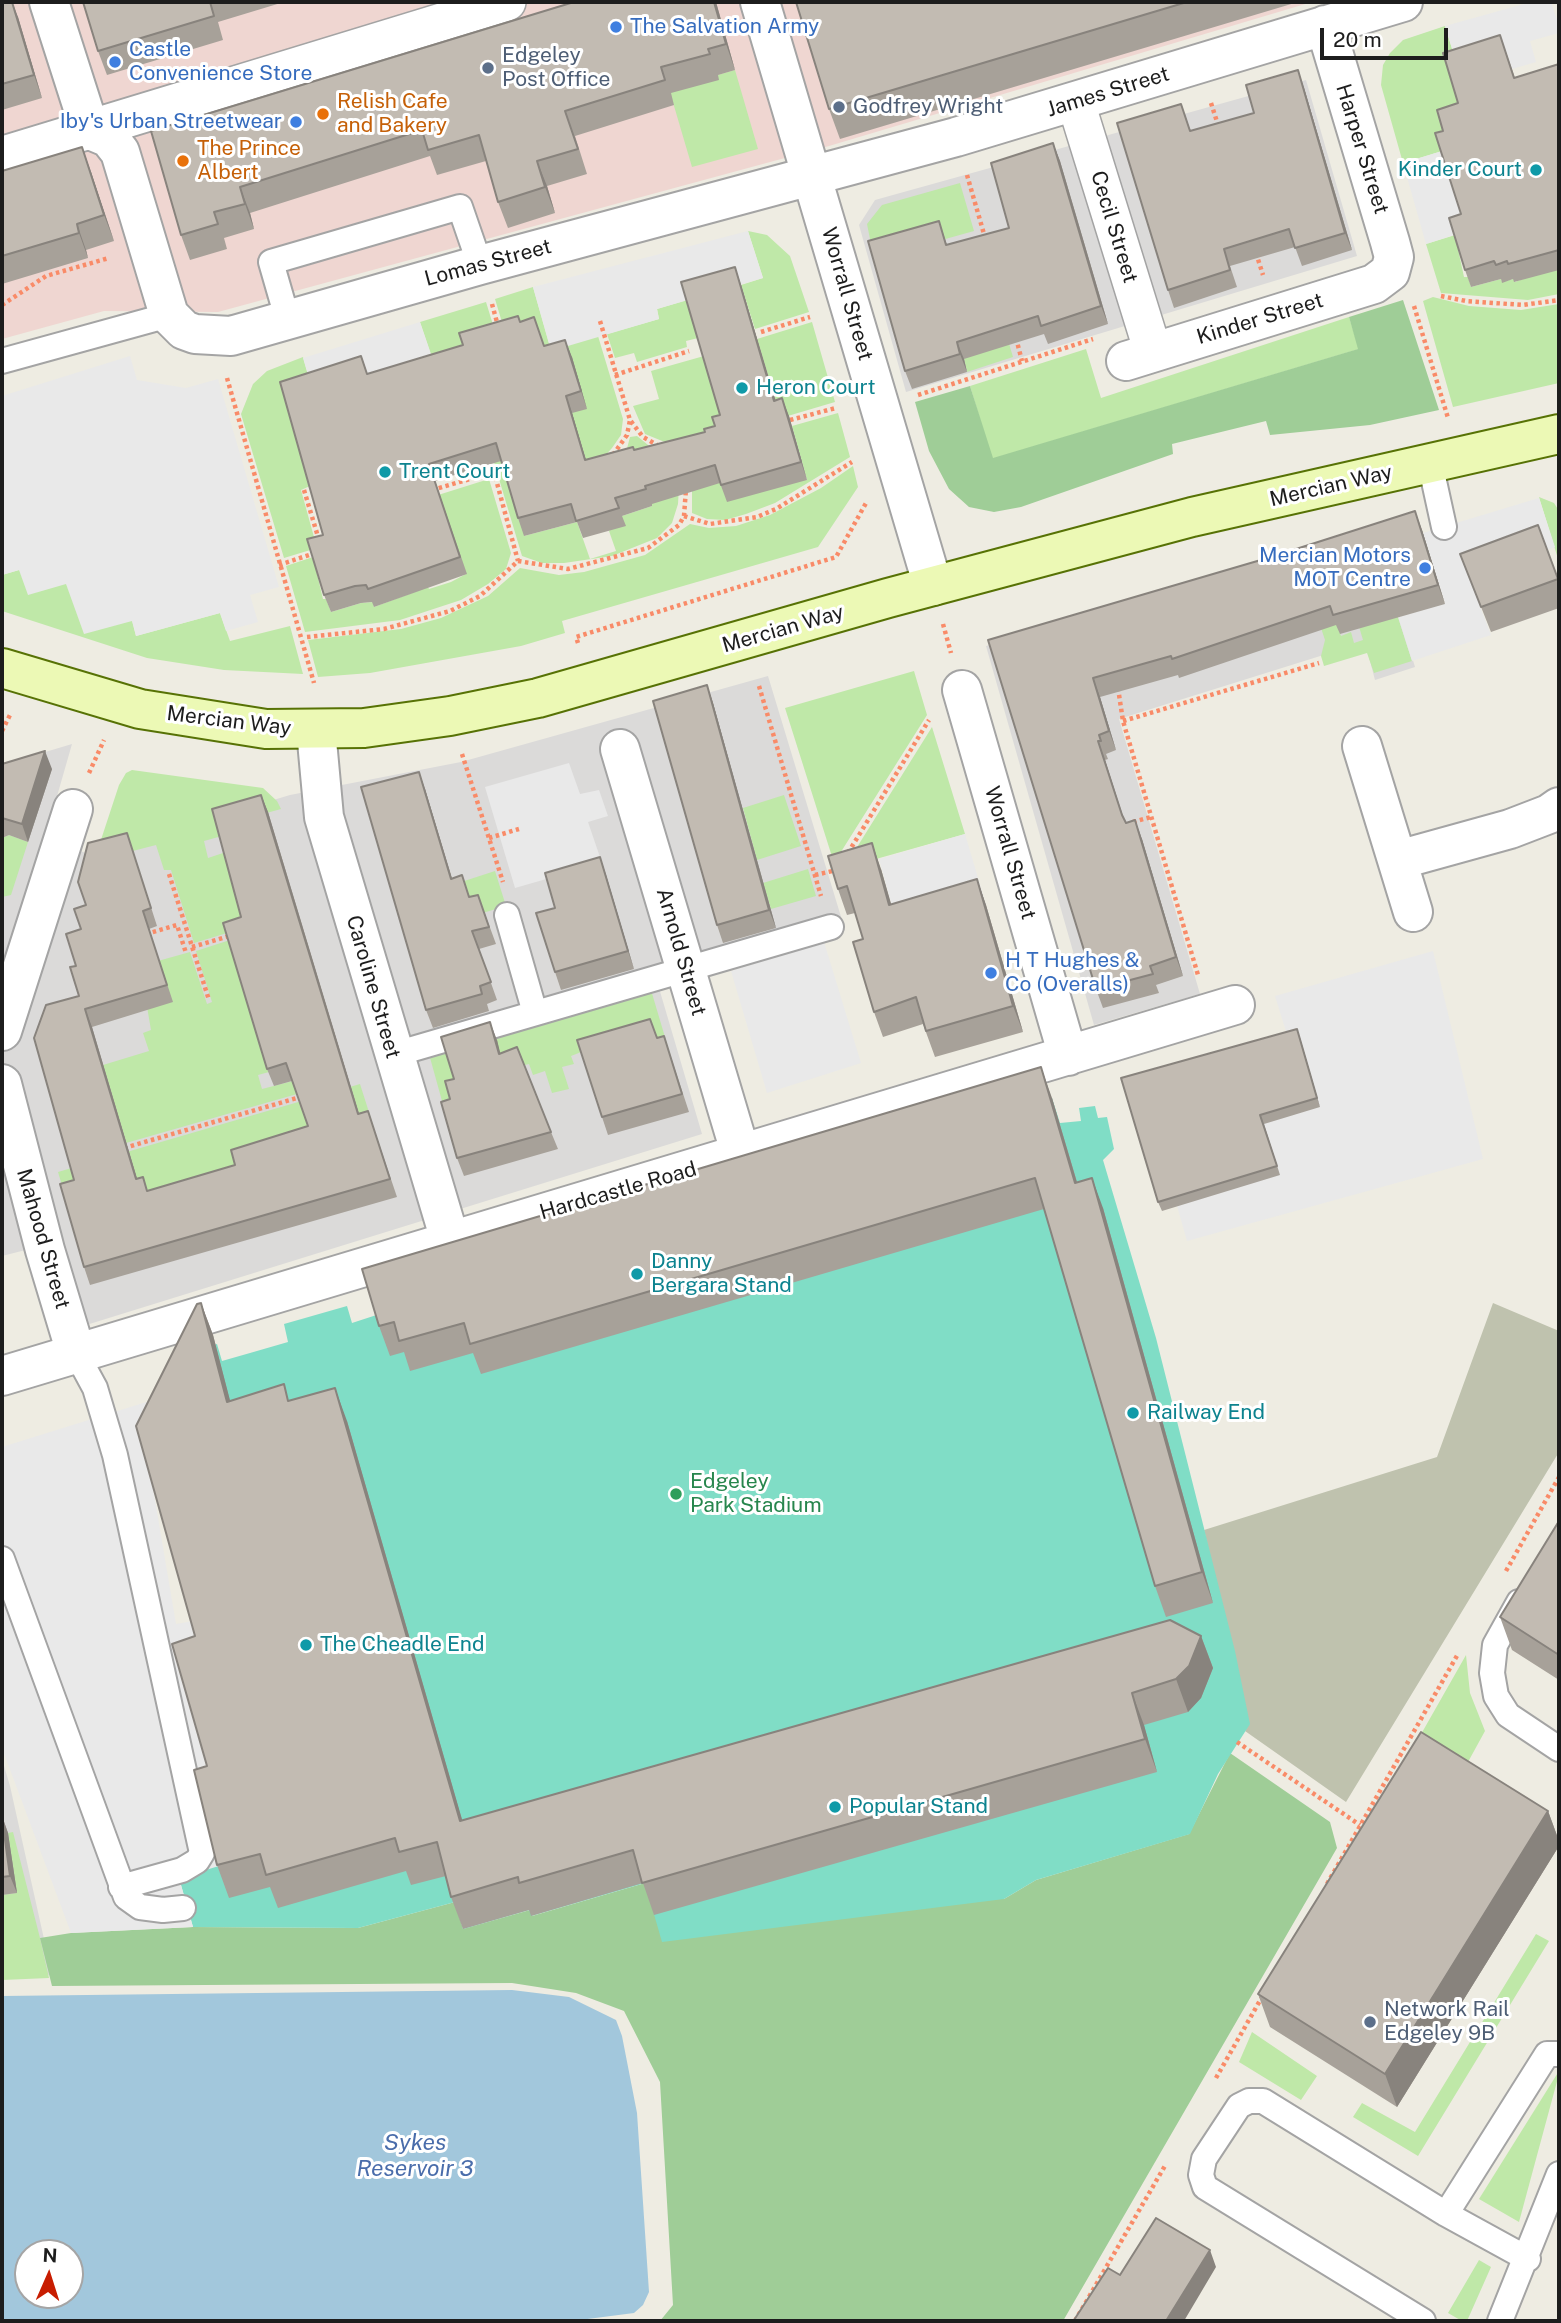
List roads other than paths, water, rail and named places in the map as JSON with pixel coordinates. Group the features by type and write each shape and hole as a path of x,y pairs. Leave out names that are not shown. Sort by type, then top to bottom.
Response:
{"main road":[{"name":"Mercian Way","path":"2,668 121,704 220,724 316,730 450,716 538,698 933,586 1192,517 1559,433"}],"street":[{"path":"49,2 90,130 116,144 169,315"},
{"path":"2,156 183,102 465,8 507,2"},
{"name":"Worrall Street","path":"760,2 933,586"},
{"name":"James Street","path":"812,177 1076,103 1403,2"},
{"name":"Harper Street","path":"1325,25 1394,257 1390,272"},
{"name":"Cecil Street","path":"1076,103 1141,345"},
{"name":"Lomas Street","path":"169,315 184,330 215,337 231,336 480,265 812,177"},
{"name":"Kinder Street","path":"1141,345 1276,314 1374,285 1390,272"},
{"name":"Worrall Street","path":"964,697 1068,1056"},
{"name":"Caroline Street","path":"316,730 324,817 392,1055 450,1240"},
{"path":"1362,746 1413,912"},
{"name":"Arnold Street","path":"620,749 741,1155"},
{"path":"1398,860 1510,829 1549,814 1559,807"},
{"path":"2,1031 73,809"},
{"name":"Hardcastle Road","path":"2,1376 1222,1009"},
{"name":"Mahood Street","path":"2,1084 45,1250 76,1353"}],"lane":[{"path":"288,321 271,262 460,207 480,265"},
{"path":"2,361 169,315"},
{"path":"1444,459 1444,527"},
{"path":"507,915 535,1013"},
{"path":"392,1055 831,927"},
{"path":"76,1353 96,1388 116,1455 202,1853 197,1861 181,1870 121,1887"},
{"path":"2,1559 126,1897 140,1907 163,1910 183,1908"},
{"path":"1534,1576 1495,1645 1492,1673 1496,1696 1508,1715 1559,1749"},
{"path":"1446,2214 1546,2054 1559,2054"},
{"path":"1423,2321 1205,2187 1201,2175 1204,2159 1239,2106 1248,2101 1263,2101 1446,2214 1528,2259"},
{"path":"1500,2321 1528,2259 1559,2174"}],"water":[{"name":"Sykes Reservoir 3","path":"512,1990 569,1997 616,2020 622,2036 637,2113 649,2292 643,2305 634,2313 572,2321 2,2321 2,1996"}],"place":[{"name":"The Salvation Army","path":"616,27"},
{"name":"Castle Convenience Store","path":"115,62"},
{"name":"Edgeley Post Office","path":"488,68"},
{"name":"Godfrey Wright","path":"839,107"},
{"name":"Relish Cafe and Bakery","path":"323,114"},
{"name":"Iby's Urban Streetwear","path":"296,122"},
{"name":"The Prince Albert","path":"183,161"},
{"name":"Kinder Court","path":"1536,170"},
{"name":"Heron Court","path":"742,388"},
{"name":"Trent Court","path":"385,472"},
{"name":"Mercian Motors MOT Centre","path":"1425,568"},
{"name":"H T Hughes & Co (Overalls)","path":"991,973"},
{"name":"Danny Bergara Stand","path":"637,1274"},
{"name":"Railway End","path":"1133,1413"},
{"name":"Edgeley Park Stadium","path":"676,1494"},
{"name":"The Cheadle End","path":"306,1645"},
{"name":"Popular Stand","path":"835,1807"},
{"name":"Network Rail Edgeley 9B","path":"1370,2022"}]}
